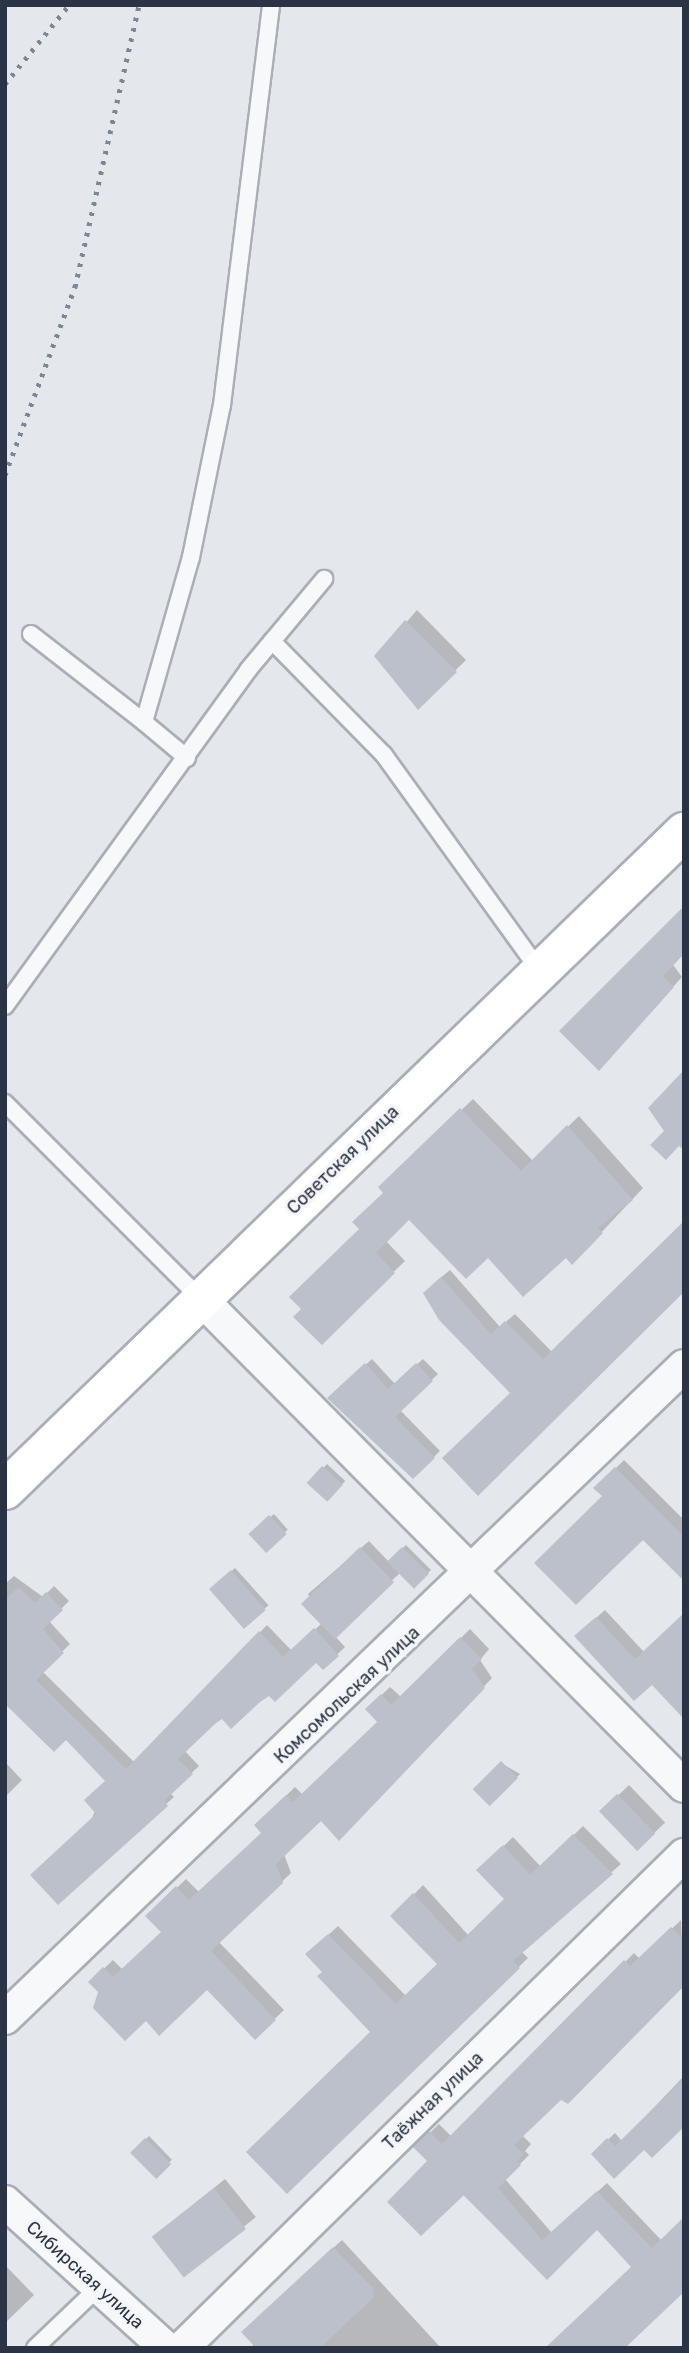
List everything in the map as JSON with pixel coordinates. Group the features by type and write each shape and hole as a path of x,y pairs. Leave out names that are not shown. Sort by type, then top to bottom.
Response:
{"street":[{"name":"Советская улица","path":"5,1490 200,1298 684,832"},
{"path":"200,1298 684,1786"},
{"name":"Комсомольская улица","path":"5,2018 475,1573 684,1366"},
{"name":"Таёжная улица","path":"182,2348 684,1855"},
{"name":"Сибирская улица","path":"5,2202 99,2287 130,2324 166,2348"}],"lane":[{"path":"144,722 191,557 222,405 271,5"},
{"path":"5,1006 272,641 324,579"},
{"path":"31,634 187,758"},
{"path":"272,641 384,755 540,971"},
{"path":"5,1103 200,1298"},
{"path":"35,2348 99,2287"}],"building":[{"path":"405,620 457,672 418,710 374,656"},
{"path":"684,906 684,954 663,976 674,987 599,1071 559,1031"},
{"path":"684,1070 684,1150 679,1146 666,1160 650,1145 664,1131 648,1108"},
{"path":"460,1108 521,1171 567,1125 633,1200 598,1228 603,1233 572,1265 566,1258 523,1297 488,1258 466,1279 409,1220 376,1253 395,1273 322,1345 293,1317 301,1309 289,1297 359,1229 352,1222 383,1193 378,1187"},
{"path":"684,1221 684,1292 478,1496 442,1458 510,1393 439,1320 423,1293 441,1277 491,1334 505,1321 543,1359"},
{"path":"365,1363 388,1389 416,1363 433,1381 395,1417 435,1458 413,1479 327,1398"},
{"path":"322,1466 343,1485 327,1502 307,1483"},
{"path":"615,1467 684,1537 684,1581 643,1540 576,1605 534,1563 602,1496 593,1488"},
{"path":"269,1515 287,1534 266,1553 249,1534"},
{"path":"360,1547 394,1582 335,1639 301,1604"},
{"path":"402,1547 429,1574 414,1589 387,1562"},
{"path":"231,1570 266,1610 244,1629 209,1589"},
{"path":"19,1587 35,1603 46,1592 63,1610 43,1629 64,1653 36,1680 126,1769 259,1631 283,1657 314,1628 339,1656 323,1670 316,1663 275,1702 269,1696 231,1729 222,1719 216,1723 178,1759 193,1774 164,1801 168,1806 58,1905 30,1875 96,1814 84,1800 105,1781 66,1740 54,1752 5,1704 5,1600"},
{"path":"684,1613 684,1719 652,1685 634,1701 574,1636 596,1617 635,1659"},
{"path":"460,1637 482,1659 472,1669 485,1688 339,1841 321,1821 276,1864 283,1883 211,1951 276,2020 255,2040 207,1990 159,2036 146,2021 125,2041 93,2008 98,1992 88,1982 103,1967 113,1977 161,1932 145,1916 176,1886 189,1900 261,1833 254,1825 286,1795 293,1802 377,1722 365,1709 381,1694 391,1705"},
{"path":"501,1761 518,1778 490,1806 473,1789"},
{"path":"617,1794 655,1834 637,1851 599,1811"},
{"path":"573,1834 613,1874 513,1961 520,1968 287,2194 246,2152 370,2032 317,1976 322,1972 305,1954 328,1934 396,2004 437,1964 390,1916 413,1893 459,1943 504,1899 476,1870 503,1845 530,1875"},
{"path":"671,1927 684,1940 684,1986 568,2104 561,2100 514,2145 524,2154 517,2161 521,2165 498,2188 542,2240 597,2191 652,2248 684,2217 684,2292 625,2348 545,2348 631,2267 597,2230 547,2280 464,2195 421,2236 387,2202 427,2161 413,2147 429,2131 442,2144 624,1960 630,1966"},
{"path":"684,2078 684,2127 652,2158 644,2150 614,2179 591,2154 607,2138 615,2146"},
{"path":"145,2138 171,2164 156,2179 130,2153"},
{"path":"214,2188 246,2229 184,2278 152,2237"},
{"path":"333,2247 373,2288 374,2297 320,2348 256,2348 241,2332"}],"railway":[{"path":"5,84 69,5"},
{"path":"5,475 75,287 139,5"}]}
